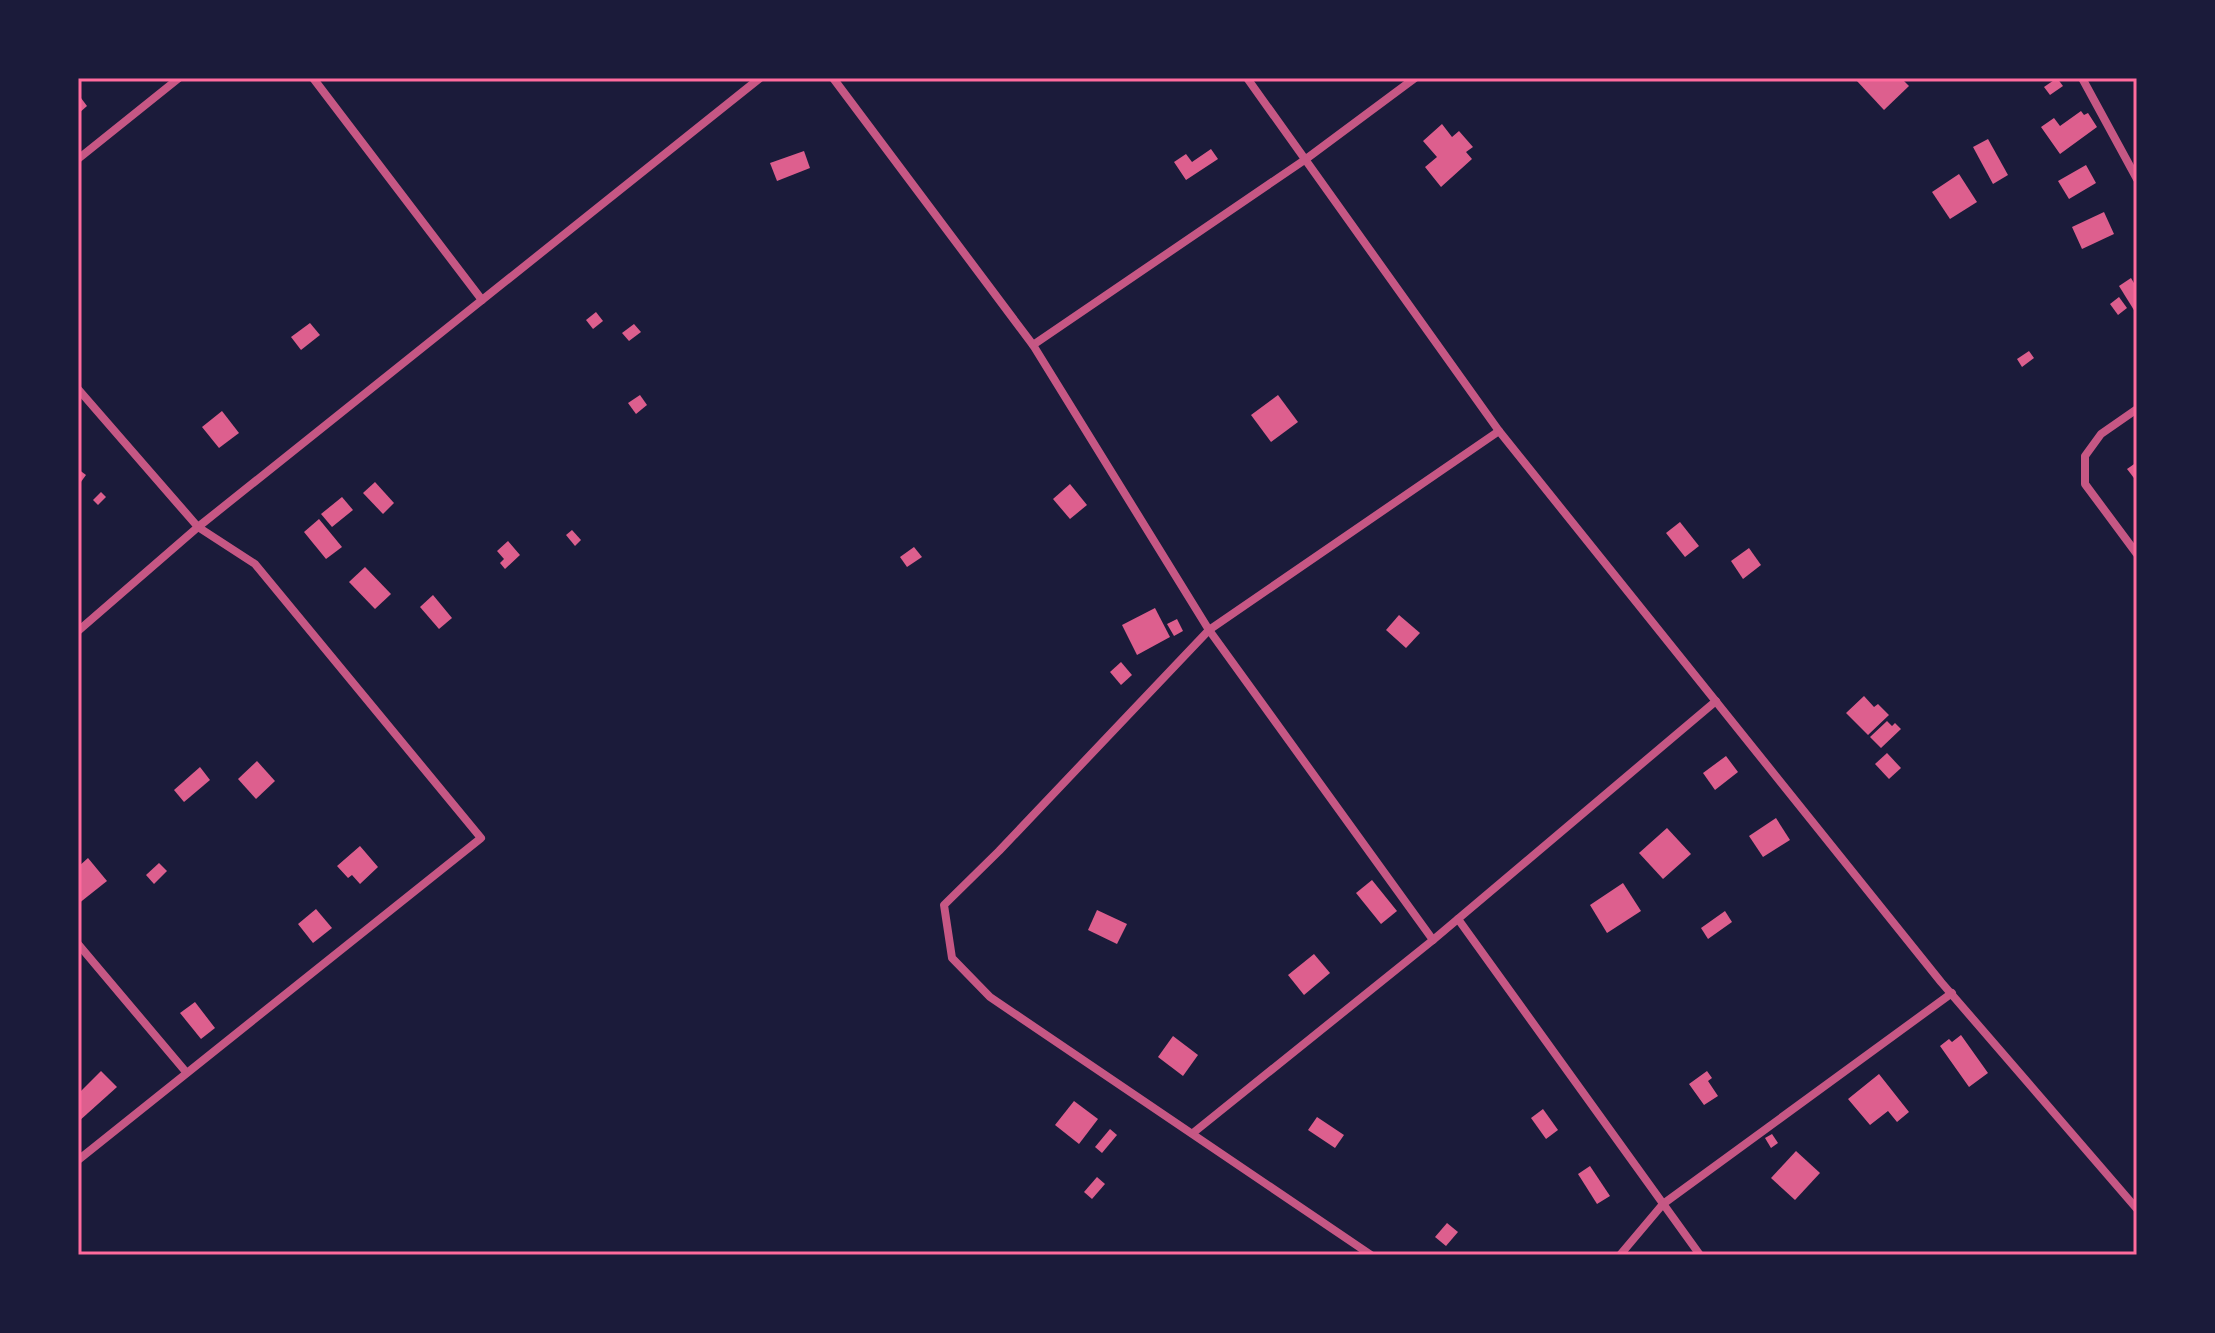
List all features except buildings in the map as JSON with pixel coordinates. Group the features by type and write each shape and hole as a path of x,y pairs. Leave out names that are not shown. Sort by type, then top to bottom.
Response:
{"street":[{"path":"78,159 179,78"},
{"path":"313,78 482,300"},
{"path":"78,631 198,527 760,78"},
{"path":"833,78 1033,345 1209,630 1433,940"},
{"path":"1247,78 1499,431 1952,993 2137,1209"},
{"path":"1033,345 1306,159 1415,78"},
{"path":"2082,78 2137,179"},
{"path":"78,389 198,527 255,564 481,838 78,1160"},
{"path":"2137,409 2101,434 2085,456 2085,484 2137,554"},
{"path":"1371,1255 990,997 952,958 944,905 1209,630 1499,431"},
{"path":"1193,1133 1433,940 1716,701"},
{"path":"1458,919 1700,1255"},
{"path":"78,944 186,1072"},
{"path":"1620,1255 1663,1204 1952,993"}]}
